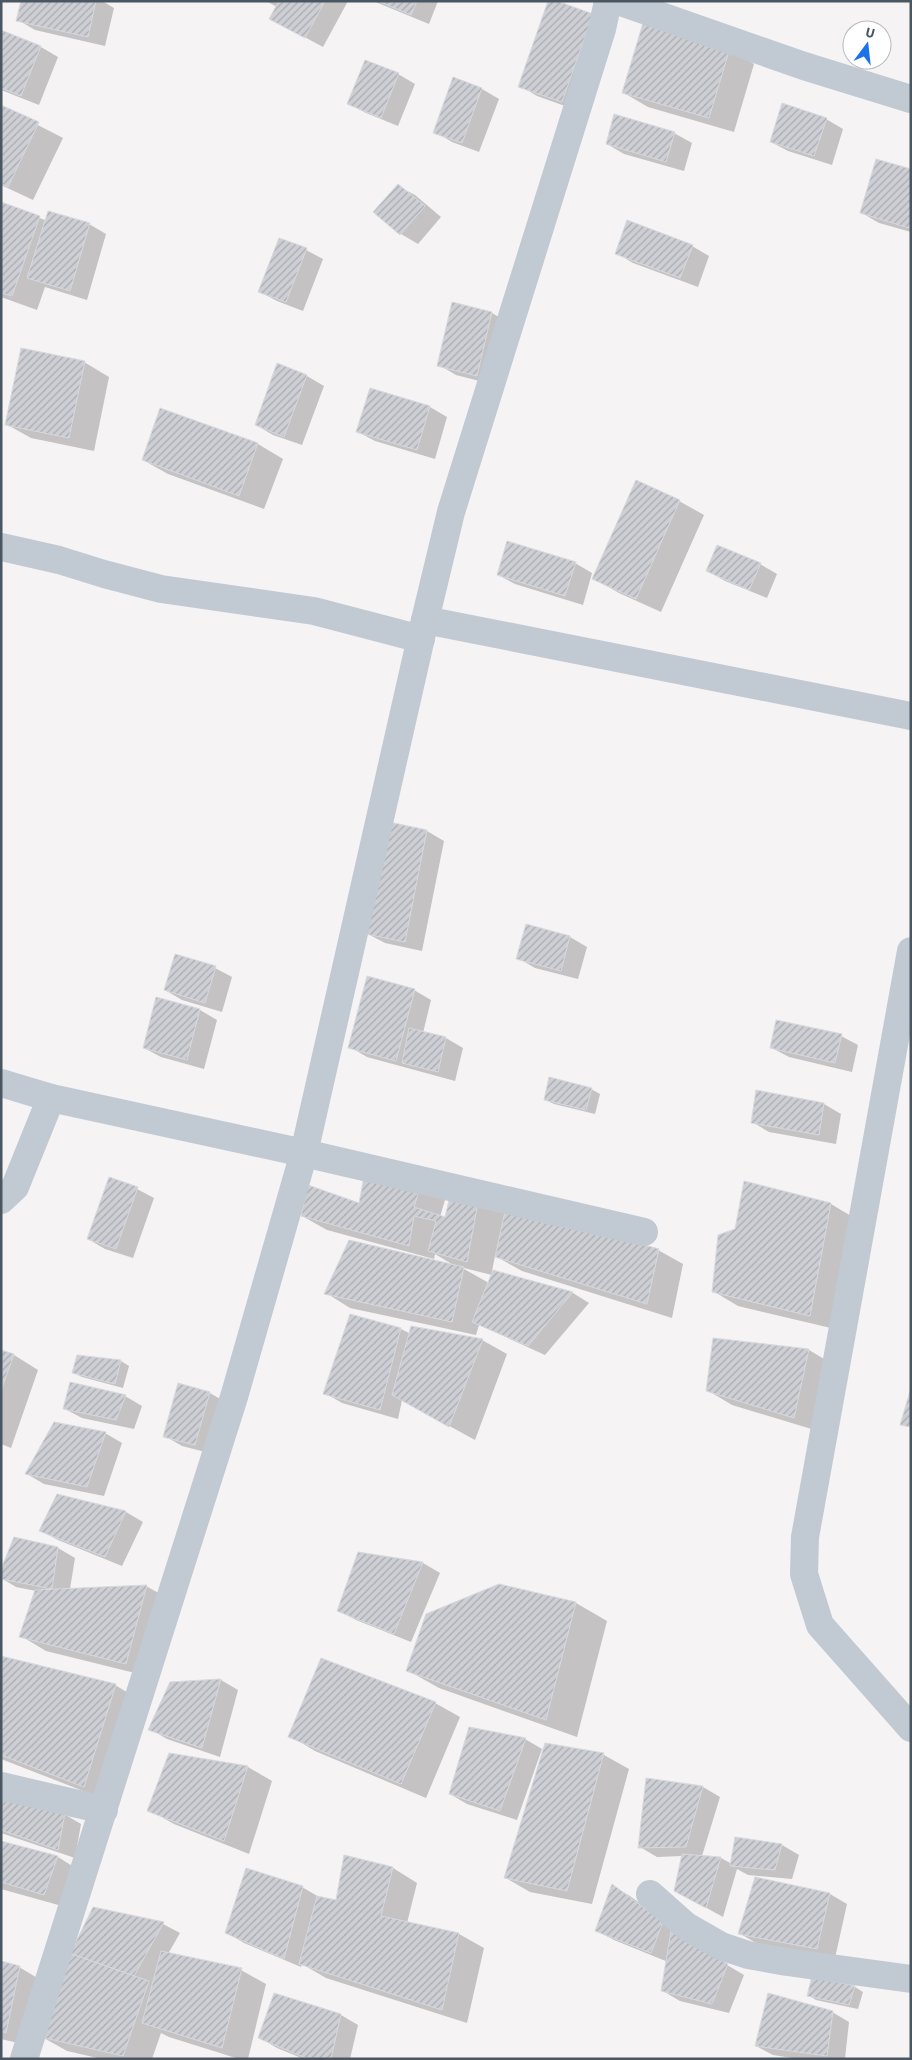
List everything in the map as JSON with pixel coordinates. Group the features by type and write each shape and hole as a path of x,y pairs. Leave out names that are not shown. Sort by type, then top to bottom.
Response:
{"street":[{"path":"24,2059 234,1397 304,1153 451,512 602,29 608,1"},
{"path":"618,1 804,66 911,99"},
{"path":"1,546 59,560 161,589 423,629 911,716"},
{"path":"911,951 805,1537 804,1574 820,1625 911,1728"},
{"path":"1,1083 51,1098 304,1153 644,1232"},
{"path":"1,1200 15,1187 51,1098"},
{"path":"1,1786 104,1810"},
{"path":"650,1894 686,1926 721,1946 787,1962 911,1980"}],"building":[{"path":"21,1 96,1 88,37 16,21"},
{"path":"279,1 325,1 305,38 269,19"},
{"path":"378,1 417,1 411,15"},
{"path":"548,1 557,1 593,14 562,102 518,87"},
{"path":"643,23 730,48 709,118 622,93"},
{"path":"1,30 41,46 21,96 1,88"},
{"path":"365,60 399,73 381,118 347,104"},
{"path":"453,77 482,88 462,143 433,133"},
{"path":"782,103 827,118 814,156 770,142"},
{"path":"1,105 39,122 8,187 1,184"},
{"path":"614,114 675,132 666,162 606,144"},
{"path":"876,159 911,169 911,227 909,228 860,213"},
{"path":"398,184 425,206 400,235 373,212"},
{"path":"1,202 40,216 12,296 1,293"},
{"path":"48,211 90,223 70,291 27,278"},
{"path":"627,220 693,245 680,278 615,254"},
{"path":"279,238 307,248 286,302 258,292"},
{"path":"452,302 492,312 477,376 437,366"},
{"path":"21,348 85,361 69,438 5,425"},
{"path":"277,363 307,375 284,437 255,425"},
{"path":"370,388 430,406 417,450 356,432"},
{"path":"160,408 258,443 239,496 142,460"},
{"path":"636,480 680,500 636,599 592,579"},
{"path":"507,541 576,562 565,596 497,575"},
{"path":"717,545 761,563 749,590 706,571"},
{"path":"389,822 427,830 405,942 366,934"},
{"path":"526,924 570,936 561,971 516,959"},
{"path":"175,954 216,966 205,1003 164,990"},
{"path":"367,976 415,989 396,1061 348,1048"},
{"path":"156,997 200,1009 187,1060 143,1048"},
{"path":"776,1020 842,1034 835,1063 770,1048"},
{"path":"409,1028 446,1037 438,1072 402,1063"},
{"path":"549,1077 592,1088 586,1110 544,1100"},
{"path":"756,1090 824,1103 819,1135 751,1123"},
{"path":"365,1172 421,1184 414,1207 445,1217 451,1192 479,1197 467,1262 428,1251 436,1221 414,1216 409,1246 301,1216 308,1185 359,1203"},
{"path":"109,1177 138,1187 116,1249 87,1239"},
{"path":"744,1181 831,1203 810,1316 712,1292 718,1235 735,1229"},
{"path":"506,1207 659,1249 647,1304 495,1257"},
{"path":"349,1240 464,1267 452,1322 324,1294"},
{"path":"493,1270 573,1292 528,1346 472,1322"},
{"path":"350,1314 401,1328 380,1410 323,1394"},
{"path":"411,1326 483,1339 449,1427 392,1395"},
{"path":"713,1338 809,1349 794,1418 706,1391"},
{"path":"1,1350 14,1354 1,1391"},
{"path":"77,1355 121,1360 115,1384 72,1373"},
{"path":"70,1382 126,1395 116,1420 63,1409"},
{"path":"178,1383 210,1392 195,1445 163,1437"},
{"path":"911,1388 911,1427 900,1425"},
{"path":"54,1422 106,1432 87,1487 25,1474"},
{"path":"57,1494 126,1511 105,1557 39,1531"},
{"path":"14,1537 58,1547 52,1589 1,1579 1,1569"},
{"path":"358,1552 423,1562 394,1634 337,1611"},
{"path":"499,1584 576,1602 546,1720 406,1671 426,1614"},
{"path":"147,1585 126,1664 19,1637 35,1590"},
{"path":"1,1656 116,1684 84,1787 1,1755"},
{"path":"321,1658 436,1702 401,1784 288,1737"},
{"path":"221,1679 202,1748 148,1730 170,1682"},
{"path":"469,1727 526,1738 500,1811 449,1794"},
{"path":"545,1743 604,1753 567,1891 504,1878"},
{"path":"169,1753 248,1766 224,1841 147,1811"},
{"path":"646,1778 703,1786 686,1847 638,1848"},
{"path":"1,1796 65,1813 58,1850 1,1830"},
{"path":"735,1837 782,1844 775,1870 730,1866"},
{"path":"1,1841 58,1856 44,1895 1,1882"},
{"path":"682,1854 721,1857 706,1908 674,1891"},
{"path":"344,1855 393,1867 381,1916 459,1933 442,2010 299,1964 317,1896 336,1900"},
{"path":"246,1868 303,1886 284,1959 225,1933"},
{"path":"755,1877 830,1893 817,1949 738,1934"},
{"path":"612,1884 663,1922 651,1953 595,1931"},
{"path":"93,1907 164,1922 134,1976 70,1954"},
{"path":"671,1931 728,1964 712,2004 661,1991"},
{"path":"63,1951 149,1981 123,2056 41,2037"},
{"path":"161,1951 242,1968 222,2048 142,2023"},
{"path":"1,1961 20,1966 6,2033 1,2031"},
{"path":"812,1976 855,1986 849,2005 807,1996"},
{"path":"274,1993 341,2014 331,2059 308,2059 258,2038"},
{"path":"768,1993 833,2011 827,2056 755,2046"}]}
